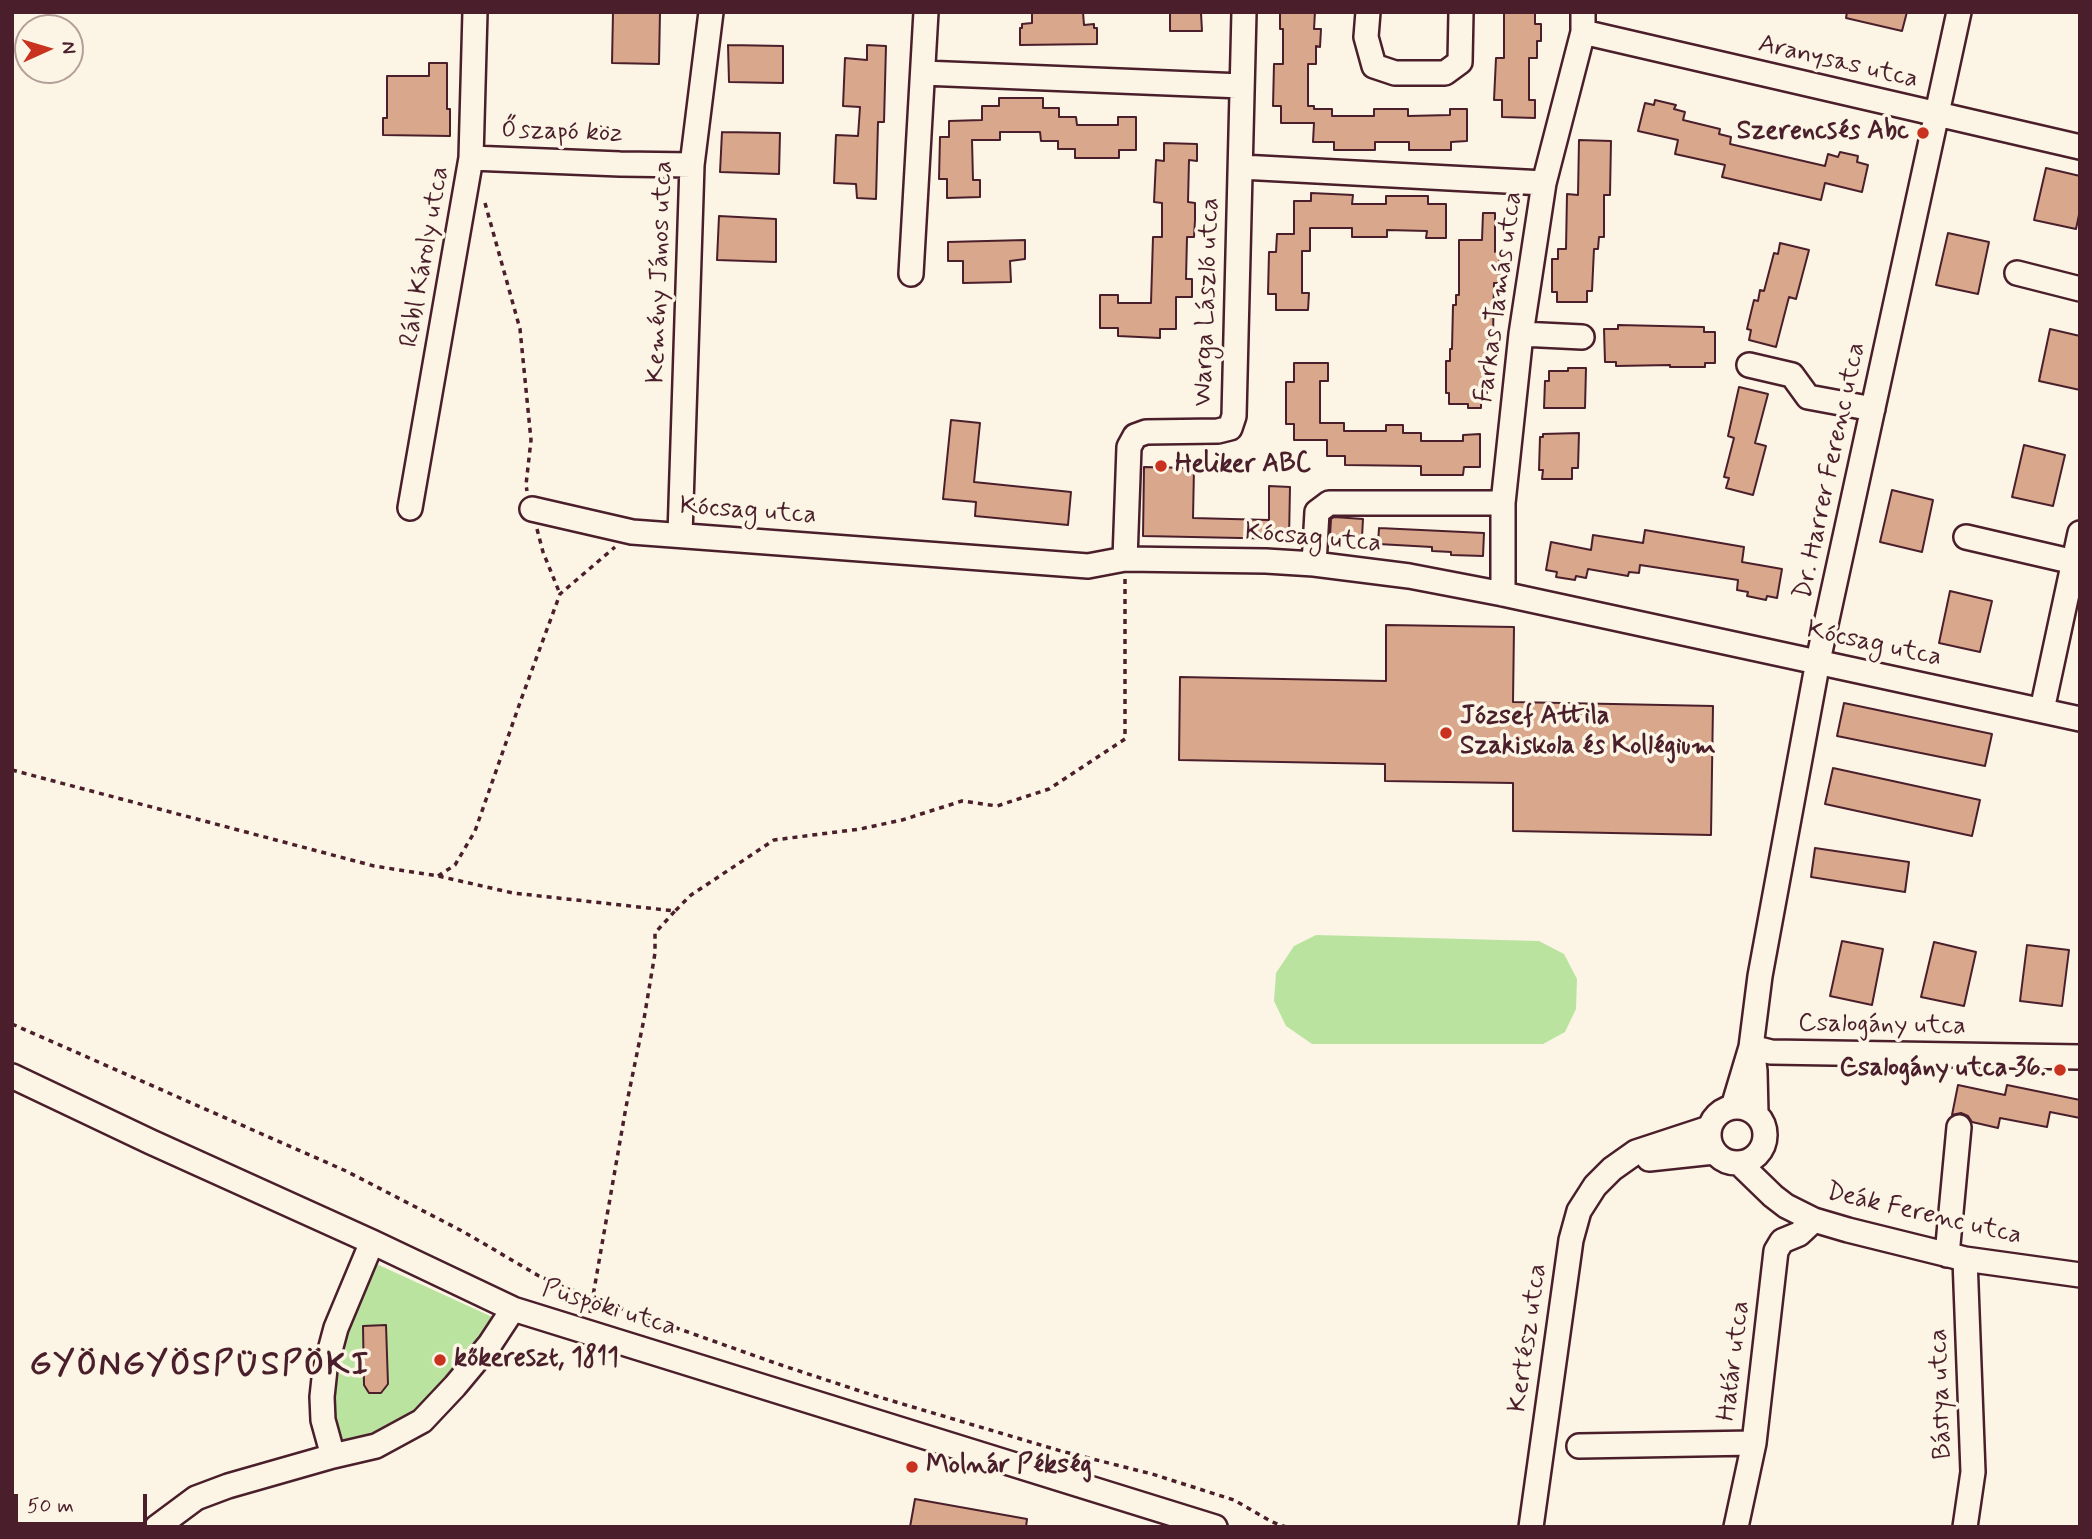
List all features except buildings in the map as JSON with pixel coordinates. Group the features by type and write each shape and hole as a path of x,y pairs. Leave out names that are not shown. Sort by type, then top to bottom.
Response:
{"street":[{"name":"Rábl Károly utca","path":"410,508 471,158 475,12"},
{"name":"Kemény János utca","path":"680,535 692,165 711,12"},
{"path":"911,274 926,12"},
{"name":"Warga László utca","path":"1125,559 1129,447 1135,436 1146,432 1218,431 1230,428 1234,416 1244,12"},
{"path":"1368,12 1366,37 1374,66 1395,73 1445,73 1460,62 1461,12"},
{"name":"Dr. Harrer Ferenc utca","path":"1733,1107 1751,1047 1760,976 1818,661 1959,12"},
{"name":"Aranysas utca","path":"1583,22 1938,115 2080,147"},
{"name":"Farkas Tamás utca","path":"1503,594 1503,503 1521,334 1544,183 1583,22"},
{"path":"923,73 1241,86"},
{"name":"Őszapó köz","path":"471,158 692,165"},
{"name":"Warga László utca","path":"1241,167 1544,183"},
{"path":"2017,273 2080,289"},
{"path":"1521,334 1582,337"},
{"path":"1749,365 1792,376 1808,397 1873,409"},
{"path":"1314,564 1317,512 1329,503 1503,503"},
{"name":"Kócsag utca","path":"532,509 632,532 1088,566 1125,559 1266,561 1409,576 1818,661 2080,719"},
{"path":"2042,710 2080,533"},
{"path":"1966,537 2074,562"},
{"path":"1751,1047 1755,1071 1756,1114 1765,1131 1765,1140 1761,1150 1749,1161 1740,1164 1722,1160 1714,1152 1708,1137 1709,1128 1718,1113 1741,1107 1756,1114"},
{"name":"Csalogány utca","path":"1751,1047 1771,1052 2080,1057"},
{"name":"Püspöki utca","path":"12,1076 513,1309 1216,1527"},
{"name":"Bástya utca","path":"1959,1127 1956,1257 1973,1472 1965,1527"},
{"name":"Kertész utca","path":"1531,1527 1578,1211 1595,1186 1612,1169 1636,1152 1709,1128"},
{"path":"1761,1150 1776,1184 1806,1216"},
{"path":"1612,1169 1648,1159 1714,1152"},
{"path":"1740,1164 1773,1196 1806,1216"},
{"name":"Deák Ferenc utca","path":"1806,1216 1848,1230 1956,1257 2080,1275"},
{"name":"Határ utca","path":"1736,1527 1754,1443 1776,1251 1782,1241 1799,1234 1806,1216"},
{"path":"333,1456 323,1420 325,1369 336,1328 372,1242"},
{"path":"157,1527 196,1498 228,1486 376,1446 422,1421 455,1386 513,1309"},
{"path":"1579,1446 1754,1443"}],"path":[{"path":"483,197 520,329 531,440 526,485 543,552 560,594"},
{"path":"438,876 455,865 475,831 560,594 632,532"},
{"path":"586,1332 644,1019 655,953 655,933 691,895 774,841 860,830 961,801 997,806 1049,789 1125,739 1125,559"},
{"path":"12,770 374,866 438,876 513,893 675,911"},
{"path":"12,1024 346,1171 464,1232 539,1276 592,1298 869,1394 1234,1500 1286,1527"}],"green space":[{"path":"1316,935 1539,941 1564,954 1577,979 1576,1009 1565,1032 1543,1044 1312,1044 1286,1026 1274,1001 1276,973 1294,946"},
{"path":"368,1260 501,1321 420,1419 335,1451 325,1398"}],"place":[{"name":"Szerencsés Abc","path":"1923,133"},
{"name":"Heliker ABC","path":"1161,466"},
{"name":"József Attila Szakiskola és Kollégium","path":"1446,733"},
{"name":"Csalogány utca 36.","path":"2060,1070"},
{"name":"kőkereszt, 1811","path":"440,1360"},
{"name":"Molnár Pékség","path":"912,1467"}],"district":[{"name":"GYÖNGYÖSPÜSPÖKI","path":"200,1367"}]}
